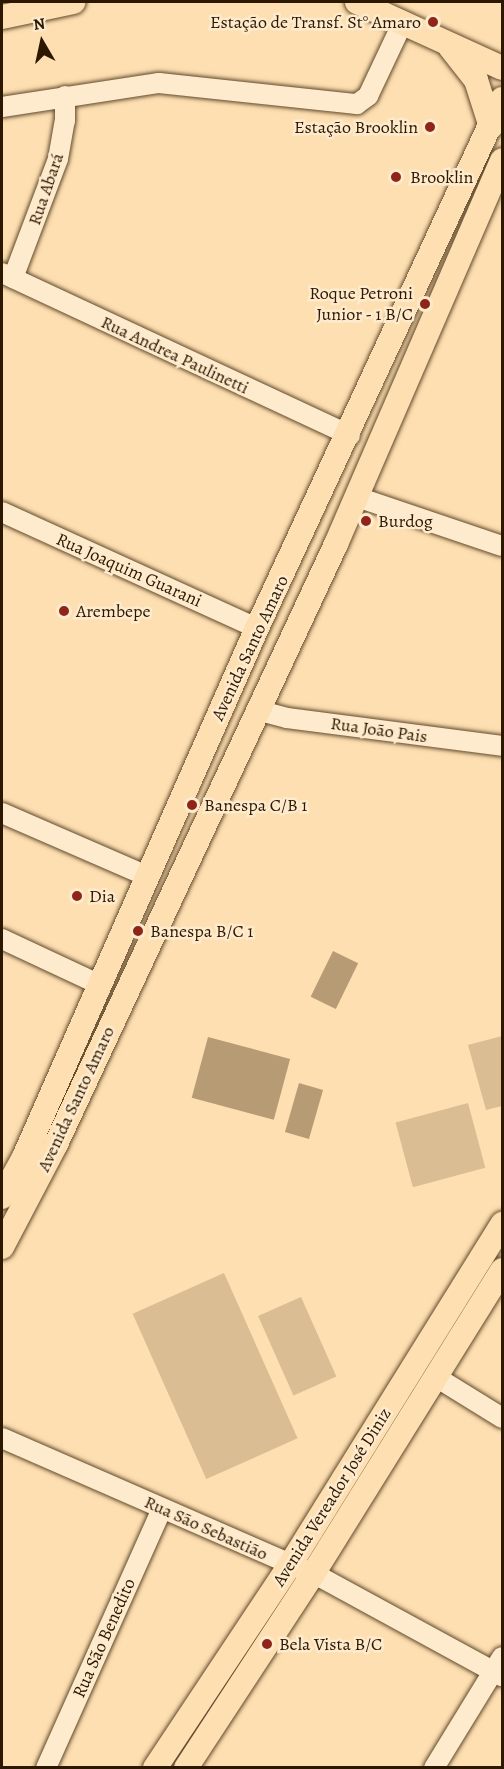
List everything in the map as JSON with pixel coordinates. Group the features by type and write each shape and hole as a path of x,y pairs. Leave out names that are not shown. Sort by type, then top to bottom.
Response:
{"main road":[{"path":"2,17 73,2"},
{"path":"357,2 502,68"},
{"path":"444,41 477,80 491,127"},
{"name":"Avenida Santo Amaro","path":"2,1197 24,1157 257,628 350,435 502,99"},
{"name":"Avenida Santo Amaro","path":"2,1247 57,1144 357,497 502,160"},
{"name":"Avenida Vereador José Diniz","path":"155,1767 290,1565 502,1224"},
{"name":"Avenida Vereador José Diniz","path":"186,1767 313,1574 502,1270"}],"street":[{"path":"2,107 65,96 172,83 357,104 368,96 403,22"},
{"name":"Rua Abará","path":"7,276 57,159 65,121 65,96"},
{"name":"Rua Andrea Paulinetti","path":"7,276 350,435"},
{"path":"357,497 502,546"},
{"name":"Rua Joaquim Guarani","path":"2,512 257,628"},
{"name":"Rua João Pais","path":"257,710 287,718 502,746"},
{"path":"2,813 147,876"},
{"path":"2,939 100,985"},
{"path":"436,1377 502,1418"},
{"name":"Rua São Sebastião","path":"2,1438 313,1574 500,1668"},
{"name":"Rua São Benedito","path":"46,1767 162,1509"},
{"path":"434,1767 500,1668"}],"shaded area":[{"path":"333,951 358,963 336,1009 311,997"},
{"path":"502,1036 502,1106 486,1110 468,1045"},
{"path":"208,1037 290,1059 274,1120 192,1098"},
{"path":"299,1083 323,1090 309,1139 285,1132"},
{"path":"468,1103 485,1168 413,1187 396,1122"},
{"path":"224,1273 298,1438 206,1479 133,1314"},
{"path":"301,1297 336,1376 293,1396 258,1316"}],"place":[{"name":"Estação de Transf. St° Amaro","path":"433,22"},
{"name":"Estação Brooklin","path":"430,127"},
{"name":"Brooklin","path":"396,177"},
{"name":"Roque Petroni Junior - 1 B/C","path":"425,304"},
{"name":"Burdog","path":"366,521"},
{"name":"Arembepe","path":"64,611"},
{"name":"Banespa C/B 1","path":"192,805"},
{"name":"Dia","path":"77,896"},
{"name":"Banespa B/C 1","path":"138,931"},
{"name":"Bela Vista B/C","path":"267,1644"}]}
